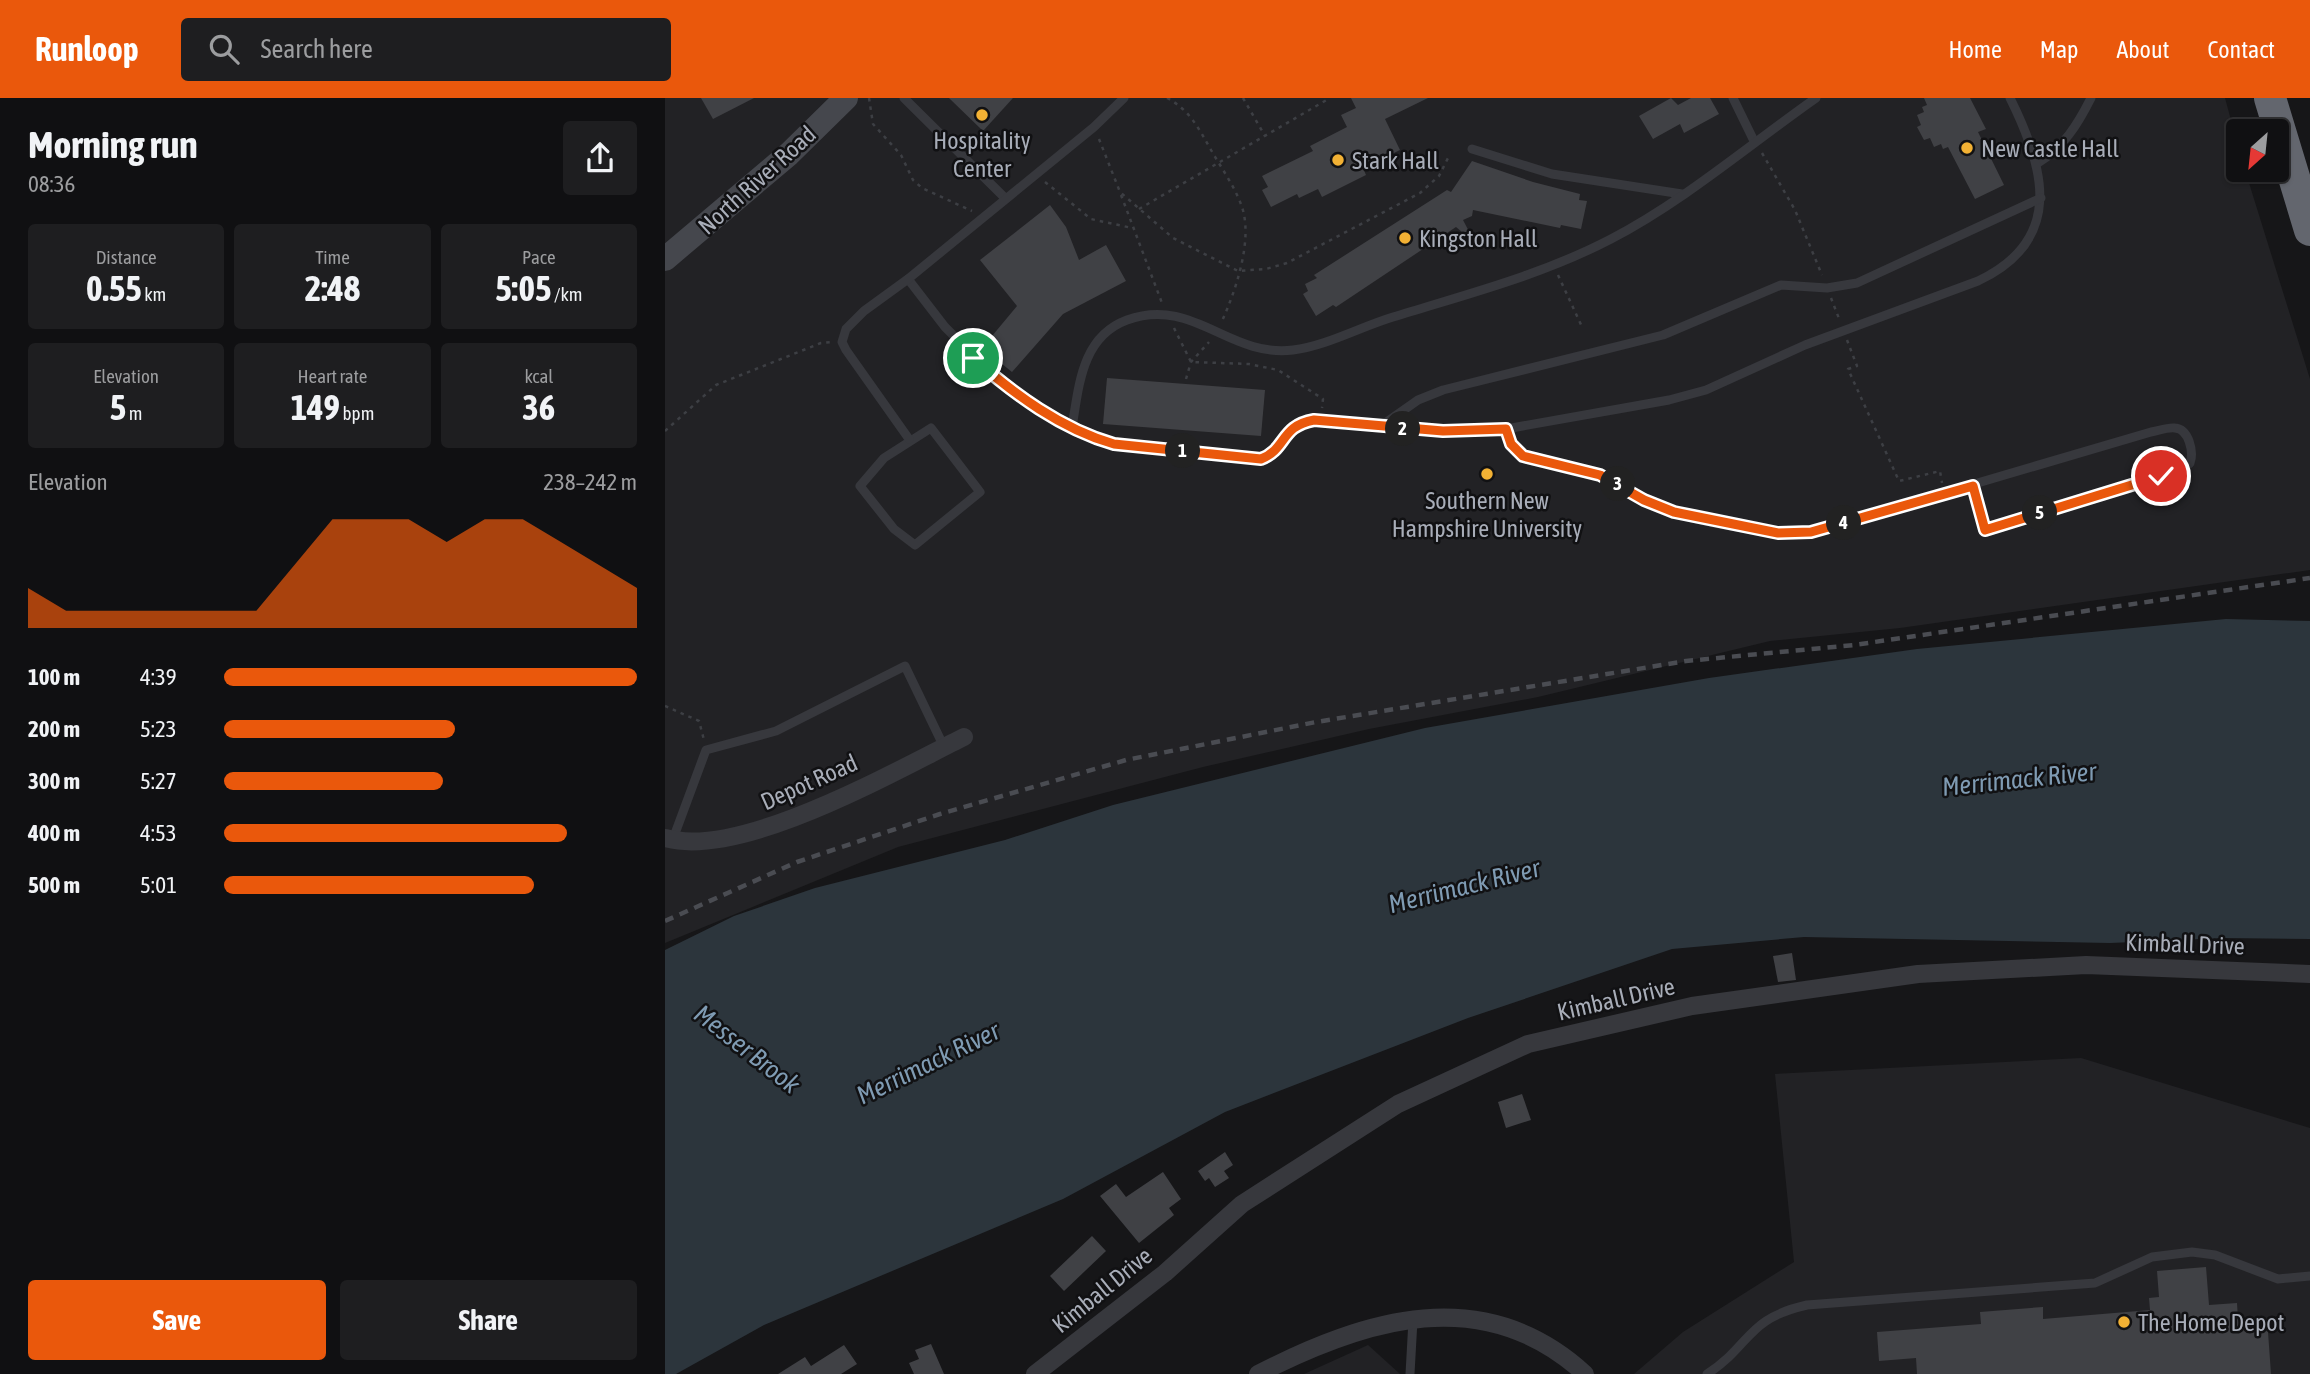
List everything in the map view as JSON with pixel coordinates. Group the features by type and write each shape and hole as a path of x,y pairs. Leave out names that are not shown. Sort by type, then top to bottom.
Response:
{"highway":[{"path":"2270,98 2310,230"}],"street":[{"name":"North River Road","path":"665,259 789,154 846,98"},
{"name":"Depot Road","path":"669,839 712,840 757,832 964,737"},
{"name":"Kimball Drive","path":"1035,1374 1165,1273 1242,1205 1398,1104 1528,1044 1692,1006 1918,974 2086,965 2310,974"},
{"path":"1258,1374 1337,1337 1413,1317 1468,1318 1498,1325 1559,1354 1585,1374"}],"lane":[{"path":"904,98 1005,198"},
{"path":"909,439 842,342 851,323 1094,127 1124,98"},
{"path":"1733,98 1755,141"},
{"path":"1072,427 1083,368 1098,341 1125,321 1166,313 1217,331 1250,347 1272,351 1295,350 1393,317 1499,287 1612,239 1683,194 1816,98"},
{"path":"908,279 945,327 982,366 1030,403 1072,427 1114,444 1261,459 1272,453 1294,425 1321,420 1443,431 1506,429 1689,396 1805,345 1978,281 2004,266 2025,245 2036,223 2041,198 2038,163 2032,142 2010,98"},
{"path":"2038,163 2054,154 2067,139 2091,98"},
{"path":"1472,149 1552,174 1683,194"},
{"path":"1381,426 1418,400 1443,390 1663,335 1781,285 1828,288 1857,283 2041,198"},
{"path":"931,428 980,492 915,545 894,529 860,486 871,470 909,439 931,428"},
{"path":"1506,429 1511,444 1523,456 1600,475 1666,509 1778,533 1811,532 2167,429 2180,430 2190,446 2190,463 2182,470 1985,530 1973,486"},
{"path":"669,839 706,750 776,731 905,666 944,747"},
{"path":"1707,1374 1723,1364 1756,1325 1770,1316 1807,1305 2095,1283 2152,1257 2192,1252 2215,1255 2278,1279 2310,1276"},
{"path":"1410,1374 1413,1317"},
{"path":"1719,1374 1723,1364"}],"path":[{"path":"869,98 873,124 901,155 913,180 922,188 975,212"},
{"path":"1167,98 1189,114 1241,206 1246,223 1245,243 1238,271 1217,331 1191,362 1186,379"},
{"path":"1243,98 1265,136"},
{"path":"1138,210 1217,161 1330,98"},
{"path":"1094,127 1166,313 1191,362"},
{"path":"1755,141 1795,210 1840,319"},
{"path":"1120,192 1173,238 1238,271 1266,269 1287,264 1420,193 1439,176 1449,156"},
{"path":"1045,182 1091,219 1133,228"},
{"path":"1553,264 1583,329"},
{"path":"665,431 716,385 821,343 842,342"},
{"path":"1849,346 1857,366 1848,369 1899,481 1940,471 1942,484"},
{"path":"1191,362 1206,365 1249,364 1278,369 1323,399 1321,420"},
{"path":"665,706 699,721 706,750"}],"shaded area":[{"name":"Southern New Hampshire University","path":"665,98 2225,98 2231,119 2226,119 2226,182 2249,182 2310,379 2310,570 1900,628 1770,641 1538,697 1369,729 1203,767 898,847 665,943"},
{"path":"2081,1058 2310,1128 2310,1374 1634,1374 1683,1332 1794,1262 1775,1074"},
{"path":"1368,1345 1400,1374 1304,1374"}],"water":[{"path":"2226,619 2310,621 2310,939 2224,938 2110,943 1804,937 1672,949 1468,1018 1225,1112 1063,1199 764,1325 676,1374 665,1374 665,950 734,916 815,888 1005,840 1113,805 1425,728 1709,678 1917,649"}],"building":[{"path":"701,98 754,98 713,119"},
{"name":"Hospitality Center","path":"949,98 1013,98 983,131"},
{"name":"Stark Hall","path":"1351,98 1428,98 1385,119 1400,150 1363,168 1366,175 1322,197 1318,189 1299,198 1297,194 1271,207 1262,190 1268,187 1262,176 1313,151 1310,146 1347,127 1341,115 1356,108"},
{"path":"1671,98 1678,105 1691,98 1710,98 1719,114 1684,133 1680,124 1653,139 1639,116"},
{"name":"New Castle Hall","path":"1924,98 1970,98 1986,129 1978,132 2004,185 1975,199 1948,147 1943,149 1941,144 1934,147 1930,138 1924,140 1917,127 1921,125 1917,115 1924,112 1922,107 1927,105"},
{"name":"Kingston Hall","path":"1472,161 1533,182 1580,194 1579,200 1587,201 1581,229 1561,225 1560,228 1473,210 1472,216 1463,220 1475,243 1456,227 1336,307 1333,305 1316,316 1303,294 1308,291 1305,284 1317,278 1314,275 1447,190 1451,192"},
{"path":"1050,205 1066,227 1079,260 1106,245 1126,281 1063,314 1012,372 982,348 1017,306 980,260"},
{"path":"1107,378 1265,390 1261,436 1103,424"},
{"path":"1792,953 1796,980 1778,982 1773,956"},
{"path":"1522,1094 1531,1120 1506,1128 1498,1102"},
{"path":"1225,1152 1233,1165 1224,1171 1229,1178 1215,1187 1209,1178 1205,1181 1198,1171"},
{"path":"1163,1172 1181,1199 1169,1208 1174,1215 1139,1243 1100,1196 1116,1184 1126,1197"},
{"path":"1092,1236 1106,1251 1064,1291 1050,1276"},
{"name":"The Home Depot","path":"2206,1267 2209,1305 2237,1303 2238,1320 2267,1318 2271,1374 1917,1374 1916,1358 1879,1361 1877,1332 1981,1324 1980,1312 2043,1307 2043,1319 2150,1310 2149,1298 2159,1297 2157,1271"},
{"path":"931,1344 944,1374 914,1374 909,1363 919,1359 915,1350"},
{"path":"844,1345 857,1364 841,1374 778,1374 805,1357 811,1366"}],"railway":[{"path":"665,921 797,862 940,814 1126,760 1316,722 1686,661 1854,645 2310,578"}],"place":[{"name":"Hospitality Center","path":"982,115"},
{"name":"New Castle Hall","path":"1967,148"},
{"name":"Stark Hall","path":"1338,160"},
{"name":"Kingston Hall","path":"1405,238"},
{"name":"Southern New Hampshire University","path":"1487,474"},
{"name":"The Home Depot","path":"2124,1322"}],"route":[{"path":"973,358 1000,382 1030,403 1094,438 1114,444 1261,459 1272,453 1294,425 1314,420 1443,431 1506,429 1511,444 1523,456 1581,468 1600,475 1644,500 1674,512 1778,533 1811,532 1973,486 1985,530 2161,476"}],"water label":[{"name":"Merrimack River","path":"2019,779"},
{"name":"Merrimack River","path":"1464,886"},
{"name":"Messer Brook","path":"747,1049"},
{"name":"Merrimack River","path":"928,1063"}]}
